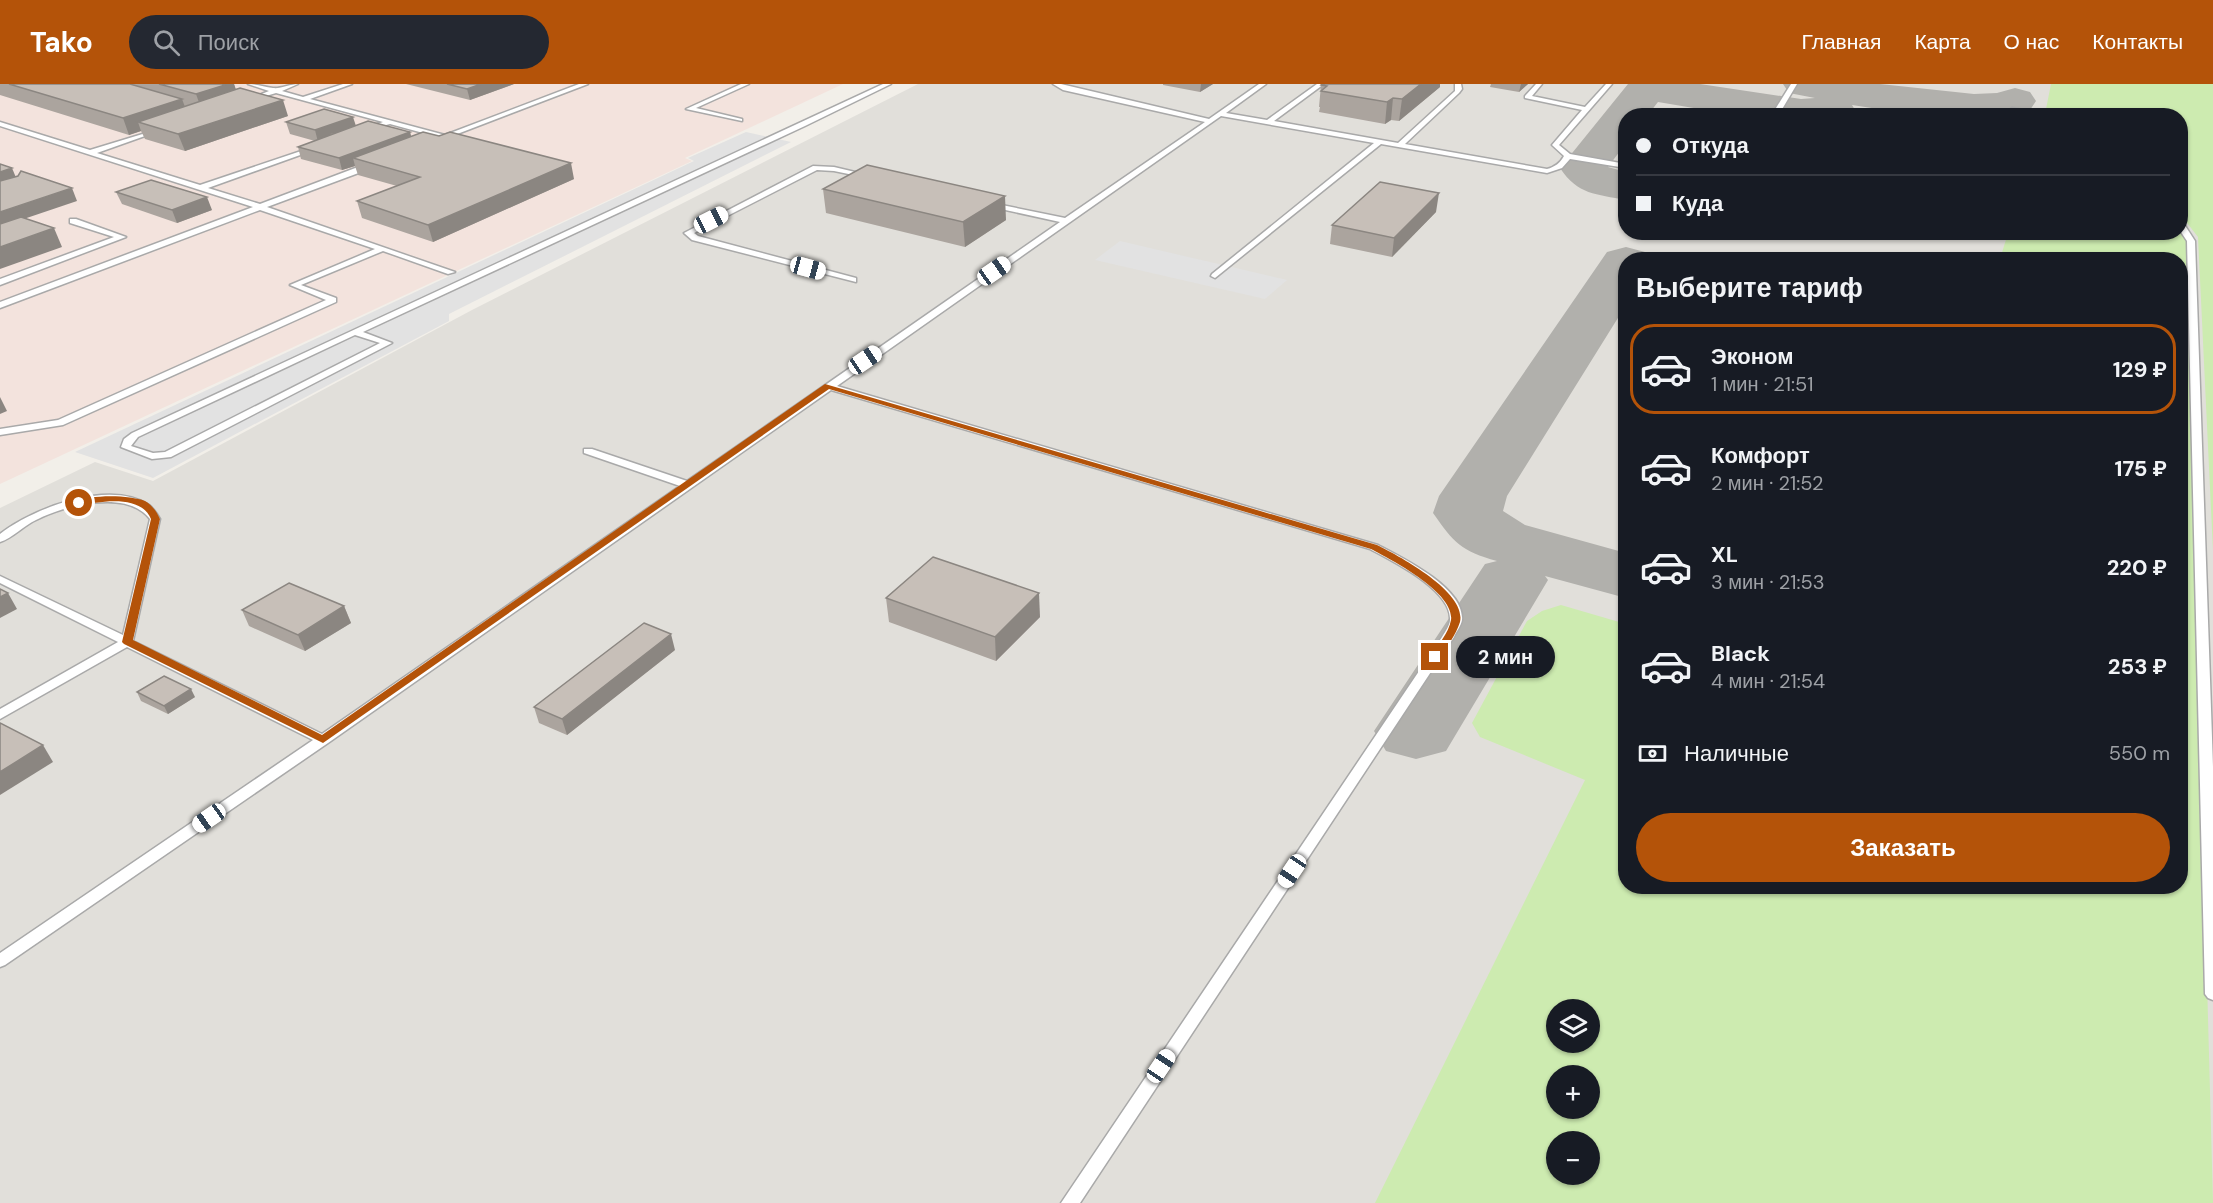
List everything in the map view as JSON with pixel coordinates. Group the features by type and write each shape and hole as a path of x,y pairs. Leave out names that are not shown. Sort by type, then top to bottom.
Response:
{"lane":[{"path":"251,84 446,136"},
{"path":"237,104 295,84"},
{"path":"303,99 349,84"},
{"path":"435,141 585,84"},
{"path":"740,120 689,109 746,84"},
{"path":"355,332 388,343 174,452 152,456 126,447 128,441 135,435 355,332 888,84"},
{"path":"1056,84 1120,102 1211,121"},
{"path":"0,961 323,740 1263,84"},
{"path":"1269,122 1321,84"},
{"path":"1399,146 1457,92 1458,84"},
{"path":"1539,84 1527,97 1587,109"},
{"path":"1609,84 1555,145 1568,156 1618,165"},
{"path":"1779,108 1794,84"},
{"path":"1221,114 1538,171 1558,168 1568,156"},
{"path":"357,133 390,122"},
{"path":"0,124 260,207 451,272"},
{"path":"89,153 169,126"},
{"path":"1215,276 1378,142"},
{"path":"200,188 323,145"},
{"path":"0,304 380,161"},
{"path":"853,280 695,238 688,233 816,168 834,169 880,179"},
{"path":"984,203 1066,221"},
{"path":"0,282 122,237 73,221"},
{"path":"2188,236 2191,241 2213,994"},
{"path":"0,432 60,423 333,300 294,285 382,249"},
{"path":"828,386 1374,547 1401,561 1427,579 1454,606 1456,620 1448,637 1070,1203"},
{"path":"588,451 687,485"},
{"path":"0,539 34,516 94,500 122,499 142,503 156,519 127,642 0,715"},
{"path":"0,579 323,740"}],"shaded area":[{"path":"0,84 843,84 685,158 692,161 0,484"},
{"path":"918,84 2213,84 2213,1203 0,1203 0,508 95,462 153,481 472,310"},
{"path":"746,132 791,142 449,314 449,321 153,478 75,452 694,161 688,158"},
{"path":"1120,241 1287,280 1265,299 1095,260"}],"green space":[{"path":"2051,84 2213,84 2213,551 2198,237 2188,224 2188,108 2046,108"},
{"path":"2006,240 2187,240 2187,252 2002,252"},
{"path":"2188,276 2213,1203 1375,1203 1585,780 1480,737 1472,723 1527,621 1542,611 1561,605 1618,622 1618,894 2188,894"}],"building":[{"path":"9,84 130,84 182,99 123,118"},
{"path":"159,84 222,84 225,85 196,94"},
{"path":"447,84 481,84 467,89"},
{"path":"1322,84 1421,84 1402,99 1393,98 1387,102 1321,91 1327,86"},
{"path":"240,88 283,100 178,134 138,122"},
{"path":"324,109 353,117 315,130 286,122"},
{"path":"368,121 410,132 339,158 298,147"},
{"path":"423,132 439,136 450,132 571,163 428,225 357,201 420,177 353,158"},
{"path":"0,164 12,168 0,172"},
{"path":"867,165 1005,196 963,222 823,189"},
{"path":"21,171 72,188 0,212 0,181 18,176"},
{"path":"151,180 207,197 172,210 116,192"},
{"path":"1380,182 1439,193 1394,238 1332,225"},
{"path":"21,217 54,228 0,247 0,224"},
{"path":"933,557 1039,593 995,637 886,598"},
{"path":"289,583 344,606 298,635 242,610"},
{"path":"0,589 8,593 0,597"},
{"path":"644,623 671,634 562,719 534,707"},
{"path":"164,676 191,689 164,706 137,692"},
{"path":"0,723 43,745 0,772"}],"taxiway":[{"path":"1631,108 1650,84"},
{"path":"1653,84 1670,92 1775,108"},
{"path":"1804,84 1945,105 1998,106 2015,101"},
{"path":"1618,124 1583,168 1586,173 1596,179 1618,185"},
{"path":"1618,275 1473,496 1468,513 1481,529 1500,540 1618,574"},
{"path":"1416,731 1511,580"}],"route":[{"path":"79,503 122,499 142,503 156,519 127,642 323,740 828,386 1374,547 1401,561 1427,579 1454,606 1456,620 1435,657"}]}
